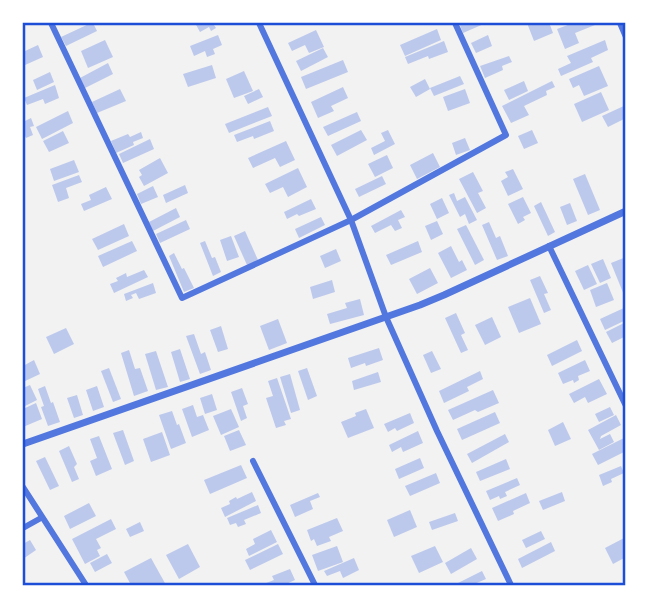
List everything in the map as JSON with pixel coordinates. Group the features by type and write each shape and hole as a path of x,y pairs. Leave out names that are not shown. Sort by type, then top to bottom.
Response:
{"street":[{"path":"51,23 182,298 351,220 506,135 455,23"},
{"path":"259,23 351,220 386,317 511,585"},
{"path":"620,23 626,37"},
{"path":"23,444 444,295 626,211"},
{"path":"549,246 626,407"},
{"path":"253,461 315,585"},
{"path":"23,487 86,585"},
{"path":"23,528 41,518"}],"building":[{"path":"91,23 97,31 66,46 61,37"},
{"path":"195,23 218,23 211,31 209,27 200,32"},
{"path":"459,23 486,23 463,33"},
{"path":"527,23 556,23 550,25 553,33 534,41"},
{"path":"573,23 600,23 575,33 579,43 565,49 557,29"},
{"path":"437,29 441,40 405,56 400,45"},
{"path":"316,30 324,47 309,53 305,45 292,51 288,43"},
{"path":"218,35 222,45 213,49 215,54 207,57 205,51 194,56 190,46"},
{"path":"488,35 492,46 476,53 471,43"},
{"path":"105,40 113,57 88,68 81,51"},
{"path":"605,40 608,50 591,58 593,62 561,76 558,69 571,63 567,56"},
{"path":"444,41 448,52 408,64 405,57"},
{"path":"38,45 43,57 25,65 23,52"},
{"path":"323,48 328,57 301,71 296,61"},
{"path":"509,56 512,62 502,66 503,70 485,78 480,66"},
{"path":"343,60 348,72 306,89 301,77"},
{"path":"108,63 113,74 85,88 80,78"},
{"path":"212,65 216,78 188,87 183,74"},
{"path":"599,66 608,86 584,96 579,85 573,88 569,79"},
{"path":"244,71 253,91 234,98 226,79"},
{"path":"50,72 54,82 37,90 33,80"},
{"path":"460,76 464,84 434,96 430,88"},
{"path":"425,79 430,89 416,97 410,87"},
{"path":"524,81 528,91 509,100 504,90"},
{"path":"552,81 555,87 546,91 547,95 524,106 529,115 511,123 502,106"},
{"path":"55,85 59,98 45,104 43,99 27,105 24,98"},
{"path":"343,87 348,98 331,106 334,111 318,118 311,102"},
{"path":"120,89 126,101 97,113 92,102"},
{"path":"259,89 263,97 248,104 244,96"},
{"path":"465,89 470,103 448,111 443,97"},
{"path":"601,92 609,110 582,122 574,104"},
{"path":"626,105 626,118 608,127 602,116"},
{"path":"268,107 272,116 229,133 225,124"},
{"path":"68,111 73,123 42,139 36,127"},
{"path":"357,112 361,121 328,136 323,127"},
{"path":"31,118 33,135 26,138 23,122"},
{"path":"270,121 274,131 237,142 234,135"},
{"path":"361,130 367,140 337,156 331,145"},
{"path":"388,130 395,144 374,155 371,148 385,141 381,133"},
{"path":"532,130 538,143 524,149 518,136"},
{"path":"63,131 69,143 49,152 43,141"},
{"path":"141,132 143,138 116,153 111,141"},
{"path":"465,138 470,150 456,155 452,143"},
{"path":"150,139 154,149 123,163 119,154"},
{"path":"286,141 295,160 280,167 275,158 253,168 248,158"},
{"path":"433,153 440,167 417,179 410,165"},
{"path":"387,155 393,168 375,177 368,164"},
{"path":"160,158 168,173 144,186 139,170"},
{"path":"74,160 79,172 54,181 50,169"},
{"path":"298,168 307,187 288,197 283,187 270,193 265,184"},
{"path":"513,169 523,189 508,196 501,181 508,177 505,172"},
{"path":"473,172 483,191 478,193 486,208 477,213 459,179"},
{"path":"585,174 600,210 588,215 573,179"},
{"path":"79,175 82,182 66,188 69,198 58,202 52,185"},
{"path":"382,176 386,184 359,197 355,189"},
{"path":"185,185 188,193 166,203 163,195"},
{"path":"153,186 158,197 141,204 137,194"},
{"path":"106,187 112,199 84,211 81,204 91,200 89,195"},
{"path":"454,193 457,201 465,197 477,220 469,224 465,214 460,217 449,195"},
{"path":"523,197 531,213 523,217 525,220 518,224 508,204"},
{"path":"442,198 449,213 437,219 430,204"},
{"path":"311,199 316,209 287,219 284,212"},
{"path":"541,202 555,232 548,236 534,206"},
{"path":"570,203 577,221 567,225 560,207"},
{"path":"176,208 180,217 153,231 149,222"},
{"path":"401,210 405,217 398,220 402,228 395,231 391,225 375,233 371,226"},
{"path":"321,217 325,225 299,238 295,229"},
{"path":"186,220 190,229 160,243 156,234"},
{"path":"437,221 443,234 431,240 425,226"},
{"path":"489,222 496,238 500,236 508,256 497,260 482,225"},
{"path":"124,224 129,236 98,250 92,239"},
{"path":"466,225 484,260 475,265 457,229"},
{"path":"245,231 258,260 247,265 234,236"},
{"path":"231,236 239,257 227,261 220,240"},
{"path":"132,241 137,251 103,267 98,256"},
{"path":"205,241 221,272 213,276 200,243"},
{"path":"418,241 422,252 391,265 386,255"},
{"path":"451,246 459,262 462,260 467,270 451,278 438,253"},
{"path":"336,249 341,261 325,268 320,256"},
{"path":"174,253 194,288 184,292 169,256"},
{"path":"626,257 626,300 611,263"},
{"path":"603,259 611,278 600,283 591,264"},
{"path":"588,265 597,284 584,290 575,271"},
{"path":"430,268 438,283 417,294 409,279"},
{"path":"144,270 148,277 114,293 110,284 118,281 116,278"},
{"path":"540,276 548,293 544,294 551,310 544,313 530,280"},
{"path":"332,280 335,292 313,299 310,287"},
{"path":"153,283 156,293 139,299 136,293 126,301 124,294"},
{"path":"607,283 614,300 596,307 590,290"},
{"path":"530,298 541,324 519,333 508,307"},
{"path":"360,299 364,315 330,324 327,314 347,308 345,303"},
{"path":"626,307 626,320 605,330 600,319"},
{"path":"456,313 465,333 461,335 468,350 461,353 445,318"},
{"path":"492,317 501,337 485,345 475,325"},
{"path":"278,319 287,343 269,350 260,326"},
{"path":"626,322 626,336 612,343 606,332"},
{"path":"221,326 228,349 218,352 210,330"},
{"path":"66,328 74,344 54,354 46,337"},
{"path":"194,334 201,354 205,352 211,370 200,374 186,336"},
{"path":"577,340 582,351 552,366 547,355"},
{"path":"379,348 383,360 351,368 348,358"},
{"path":"180,349 190,379 180,382 171,352"},
{"path":"129,350 135,369 140,368 148,391 134,396 121,353"},
{"path":"156,351 168,387 156,390 145,354"},
{"path":"432,351 441,369 431,373 423,355"},
{"path":"34,360 40,374 23,382 23,366"},
{"path":"585,360 590,371 578,376 579,380 574,383 573,380 563,384 558,373"},
{"path":"109,368 121,399 113,402 101,371"},
{"path":"307,368 317,396 308,400 298,371"},
{"path":"480,371 483,379 467,387 469,391 444,403 439,391"},
{"path":"378,372 381,382 354,390 352,381"},
{"path":"290,374 300,410 291,413 280,377"},
{"path":"277,378 291,419 284,421 286,425 276,428 266,398 273,396 268,381"},
{"path":"599,379 607,394 588,403 585,397 574,403 569,394"},
{"path":"30,385 37,400 23,407 23,388"},
{"path":"45,386 60,422 48,426 38,389"},
{"path":"97,386 104,407 93,411 86,390"},
{"path":"242,388 248,404 243,406 247,418 241,421 231,392"},
{"path":"493,390 499,403 453,420 448,410"},
{"path":"212,394 217,410 205,414 200,398"},
{"path":"77,395 83,415 74,418 67,398"},
{"path":"36,403 42,419 23,427 23,409"},
{"path":"193,405 197,417 203,415 209,430 192,437 182,409"},
{"path":"610,407 614,415 599,422 595,414"},
{"path":"231,409 239,427 221,435 213,416"},
{"path":"366,409 374,428 348,438 341,422"},
{"path":"172,411 186,443 171,449 159,415"},
{"path":"495,412 500,423 462,440 457,429"},
{"path":"410,413 414,423 388,432 384,424"},
{"path":"616,415 621,425 600,439 610,434 614,442 599,450 588,430"},
{"path":"563,422 571,439 555,446 548,430"},
{"path":"123,430 134,461 125,465 113,433"},
{"path":"239,430 246,445 230,451 224,436"},
{"path":"418,431 423,443 403,452 401,447 392,452 389,445"},
{"path":"162,432 170,455 151,462 143,439"},
{"path":"505,434 509,442 472,463 467,454"},
{"path":"99,436 112,469 96,476 90,461 97,458 90,439"},
{"path":"626,437 626,451 598,465 592,454"},
{"path":"69,446 77,464 74,467 79,479 72,482 59,451"},
{"path":"45,457 59,486 50,490 36,461"},
{"path":"420,458 424,468 399,479 395,469"},
{"path":"506,459 510,469 480,481 476,472"},
{"path":"241,465 247,478 210,494 204,480"},
{"path":"621,466 624,473 603,486 599,475"},
{"path":"436,473 440,483 410,496 405,486"},
{"path":"517,478 520,485 505,492 507,496 490,500 486,491"},
{"path":"252,492 256,501 225,517 221,508 236,497 237,499"},
{"path":"562,492 565,501 543,510 539,501"},
{"path":"318,493 320,497 310,501 313,509 295,517 290,505"},
{"path":"526,493 530,503 498,521 492,508"},
{"path":"89,503 96,516 70,529 64,516"},
{"path":"258,505 261,513 244,520 246,524 238,527 236,523 230,525 227,518"},
{"path":"410,510 417,527 394,537 387,520"},
{"path":"455,513 458,521 432,530 429,522"},
{"path":"337,518 343,531 329,537 331,541 317,546 314,539 311,541 307,530"},
{"path":"111,519 116,529 96,539 101,548 97,550 100,556 85,564 72,539"},
{"path":"140,522 144,531 130,537 126,529"},
{"path":"271,530 277,542 249,556 246,549 255,544 253,539"},
{"path":"541,531 545,539 526,548 522,540"},
{"path":"626,537 626,557 613,564 605,548"},
{"path":"30,540 36,550 23,559 23,544"},
{"path":"551,542 555,551 522,568 518,559"},
{"path":"188,544 200,567 179,579 166,555"},
{"path":"278,544 283,554 250,570 245,560"},
{"path":"337,546 343,562 318,571 312,555"},
{"path":"435,546 443,562 419,573 411,556"},
{"path":"471,548 477,559 451,574 445,563"},
{"path":"107,554 112,563 95,572 90,563"},
{"path":"151,558 166,585 131,585 124,572"},
{"path":"354,558 359,570 343,578 340,571 327,576 324,571"},
{"path":"290,569 295,580 284,585 261,585 274,580 272,576"},
{"path":"482,571 486,579 472,585 454,585"}]}
